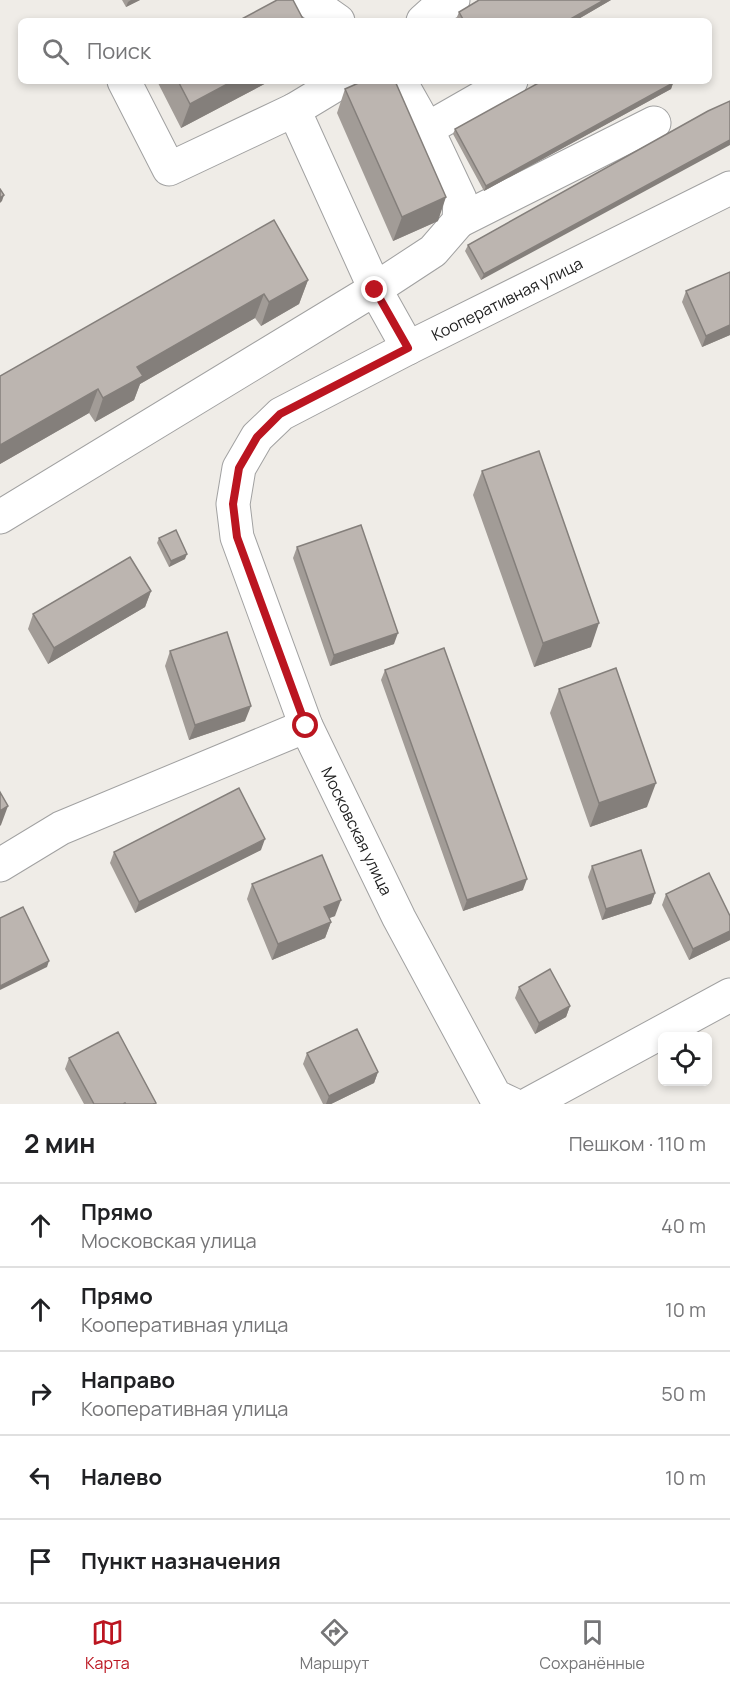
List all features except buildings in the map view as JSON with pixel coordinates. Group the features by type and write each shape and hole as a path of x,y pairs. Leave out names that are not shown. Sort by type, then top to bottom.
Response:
{"street":[{"path":"308,0 334,18"},
{"path":"426,18 453,0"},
{"path":"126,84 169,169 294,110 337,84"},
{"path":"402,84 427,129 460,199 459,221"},
{"path":"427,129 506,84"},
{"path":"294,110 375,290 408,348"},
{"path":"0,517 375,290 433,251 459,221 654,123"},
{"name":"Кооперативная улица","path":"237,537 233,504 239,468 257,437 280,414 730,188"},
{"name":"Московская улица","path":"237,537 306,726 399,918 495,1096 512,1104"},
{"path":"0,865 61,828 306,726"},
{"path":"529,1104 730,995"}],"route":[{"path":"306,726 237,537 233,504 239,468 257,437 280,414 408,348 375,290"}]}
